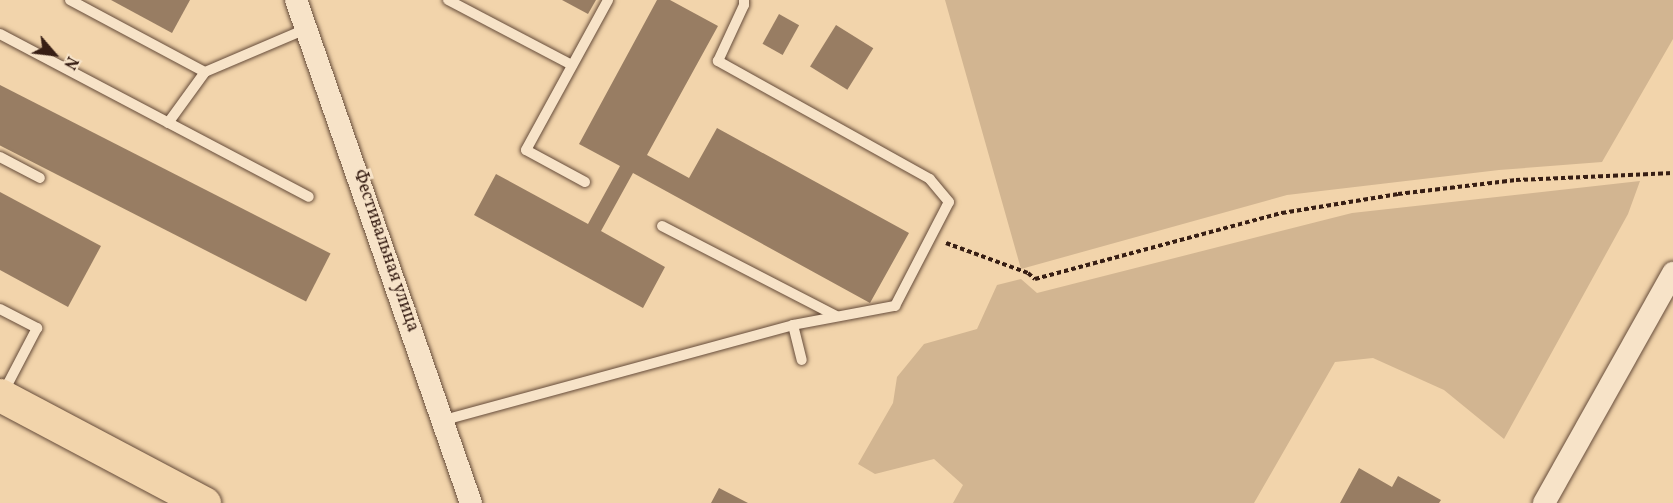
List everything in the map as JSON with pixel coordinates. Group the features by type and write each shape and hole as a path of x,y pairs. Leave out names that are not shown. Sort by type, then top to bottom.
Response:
{"highway":[{"path":"1,396 204,503"}],"street":[{"name":"Фестивальная улица","path":"296,0 471,503"},
{"path":"1544,503 1673,273"}],"lane":[{"path":"70,0 204,72"},
{"path":"448,0 572,65"},
{"path":"585,182 526,150 608,0"},
{"path":"444,420 793,325 895,306 949,202 930,179 718,61 744,5 744,0"},
{"path":"168,123 204,72 306,29"},
{"path":"0,34 309,197"},
{"path":"0,157 40,178"},
{"path":"662,226 836,316"},
{"path":"0,309 37,328 1,396"},
{"path":"793,325 802,360"}],"path":[{"path":"931,238 1028,273 1035,279 1282,213 1398,194 1516,180 1673,173"}],"shaded area":[{"path":"945,0 1673,0 1673,39 1602,162 1499,170 1287,195 1021,269"},
{"path":"1640,181 1628,214 1504,439 1444,390 1373,358 1335,362 1254,503 953,503 963,485 934,459 875,474 858,464 893,403 897,377 924,344 977,329 997,285 1021,279 1037,293 1352,213"}],"building":[{"path":"111,0 190,0 172,33"},
{"path":"562,0 596,0 588,14"},
{"path":"657,0 670,0 718,26 647,155 689,178 717,128 909,233 870,303 633,173 601,231 665,267 643,308 474,215 496,174 588,224 620,166 579,144"},
{"path":"779,14 799,25 783,55 763,44"},
{"path":"836,25 873,48 847,90 810,67"},
{"path":"0,85 331,253 306,302 0,146"},
{"path":"0,192 101,246 68,307 0,270"},
{"path":"1359,468 1392,487 1398,476 1441,500 1439,503 1340,503"},
{"path":"719,488 748,503 711,503"}]}
